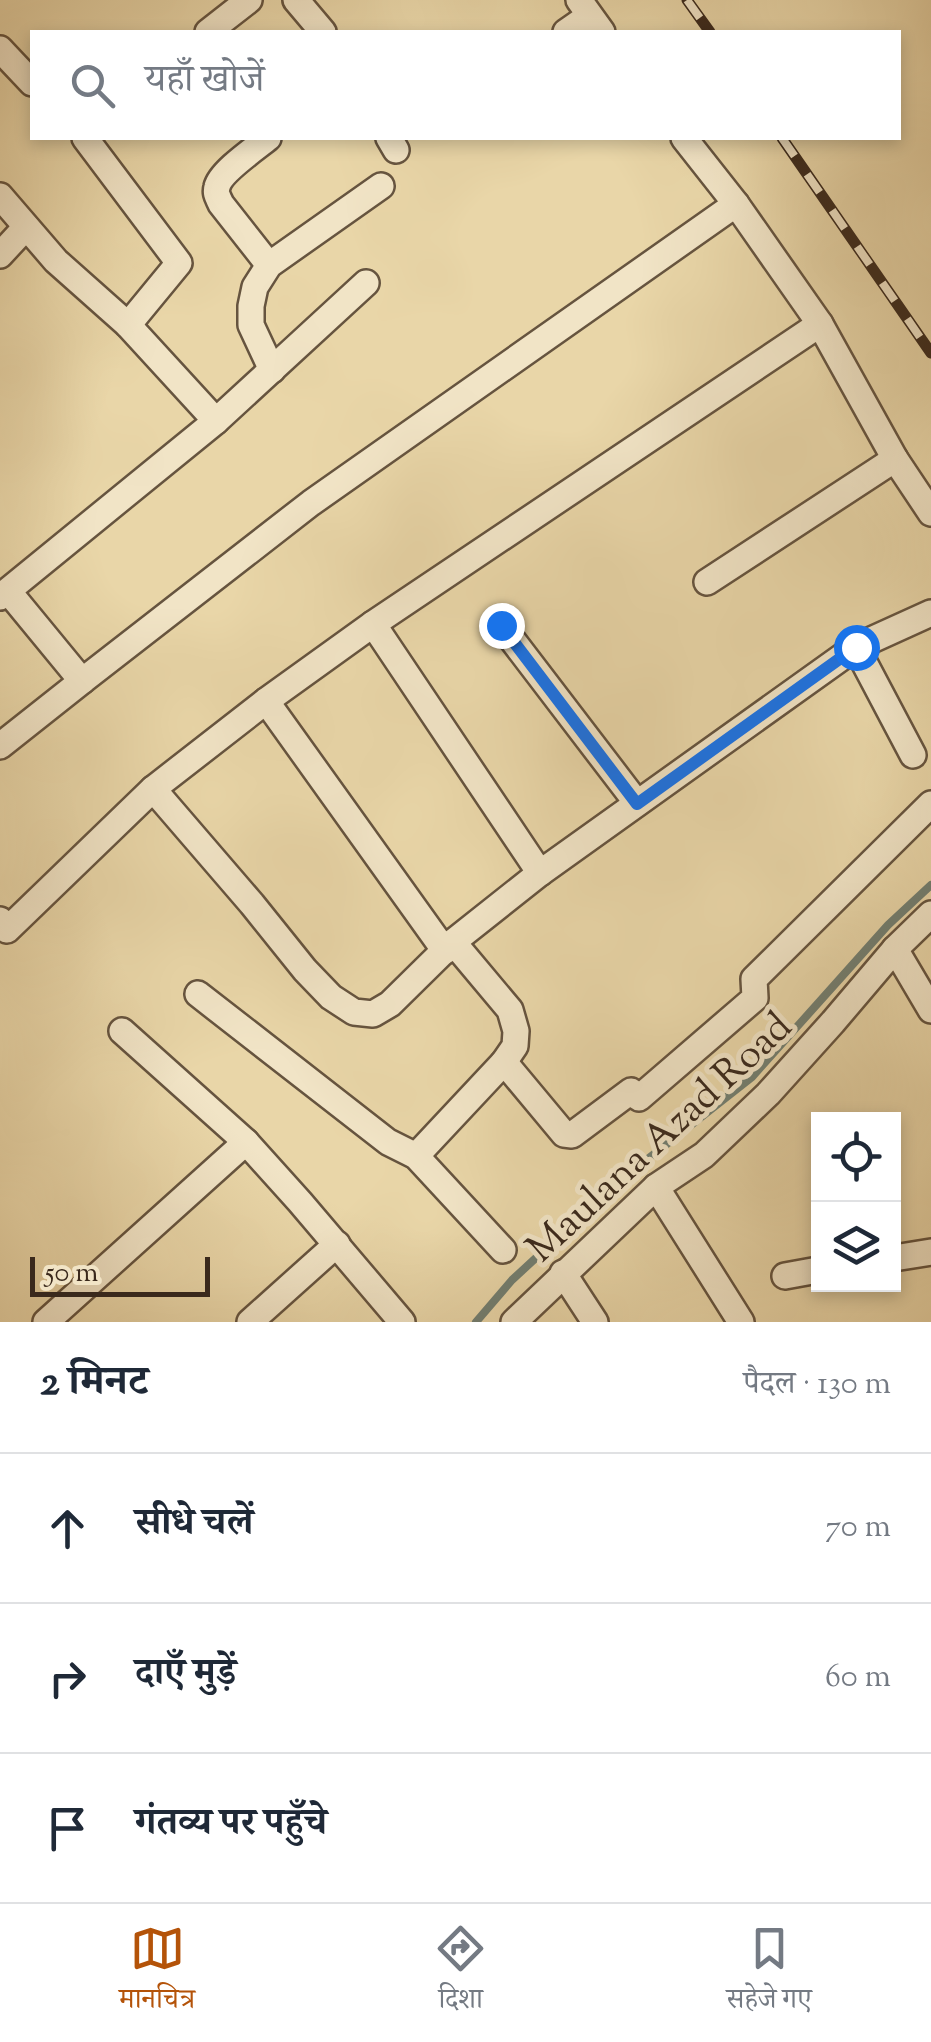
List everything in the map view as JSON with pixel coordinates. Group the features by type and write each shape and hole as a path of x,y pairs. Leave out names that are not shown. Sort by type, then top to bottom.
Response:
{"street":[{"path":"210,30 248,0"},
{"path":"296,0 321,30"},
{"path":"569,30 590,16"},
{"path":"0,49 30,81"},
{"path":"87,140 179,263 128,324"},
{"path":"266,140 222,177 216,195 269,265"},
{"path":"686,140 820,324 895,459 931,512"},
{"path":"272,370 251,325 255,287 269,265 381,186"},
{"path":"0,196 56,261 128,324 216,420"},
{"path":"0,746 311,503 736,204"},
{"path":"0,255 26,227"},
{"path":"82,681 4,594 216,420 366,283"},
{"path":"2,929 154,789 266,701 372,624 820,324"},
{"path":"707,582 895,459"},
{"path":"154,789 331,997 354,1012 373,1014 390,1004 448,947 540,873 856,647 931,613"},
{"path":"372,624 540,873"},
{"path":"501,625 637,804"},
{"path":"856,647 913,755"},
{"path":"266,701 448,947 510,1010 516,1030 515,1046 416,1156"},
{"path":"504,1062 564,1134 572,1134 630,1092 639,1098 755,998 754,979 931,804"},
{"name":"Maulana Azad Road","path":"514,1322 656,1187 704,1155 768,1094 895,949 931,914"},
{"path":"895,949 931,1010"},
{"path":"198,994 388,1142 416,1156 503,1250"},
{"path":"122,1031 246,1142 402,1322"},
{"path":"46,1322 246,1142"},
{"path":"656,1187 741,1322"},
{"path":"250,1322 337,1244"},
{"path":"901,1257 931,1252"},
{"path":"785,1276 811,1271"},
{"path":"562,1274 595,1322"}],"waterway":[{"path":"476,1322 512,1280 616,1184 752,1077 888,925 931,885"}],"railway":[{"path":"687,0 709,30"},
{"path":"783,140 931,353"}],"route":[{"path":"501,625 637,804 856,647"}]}
